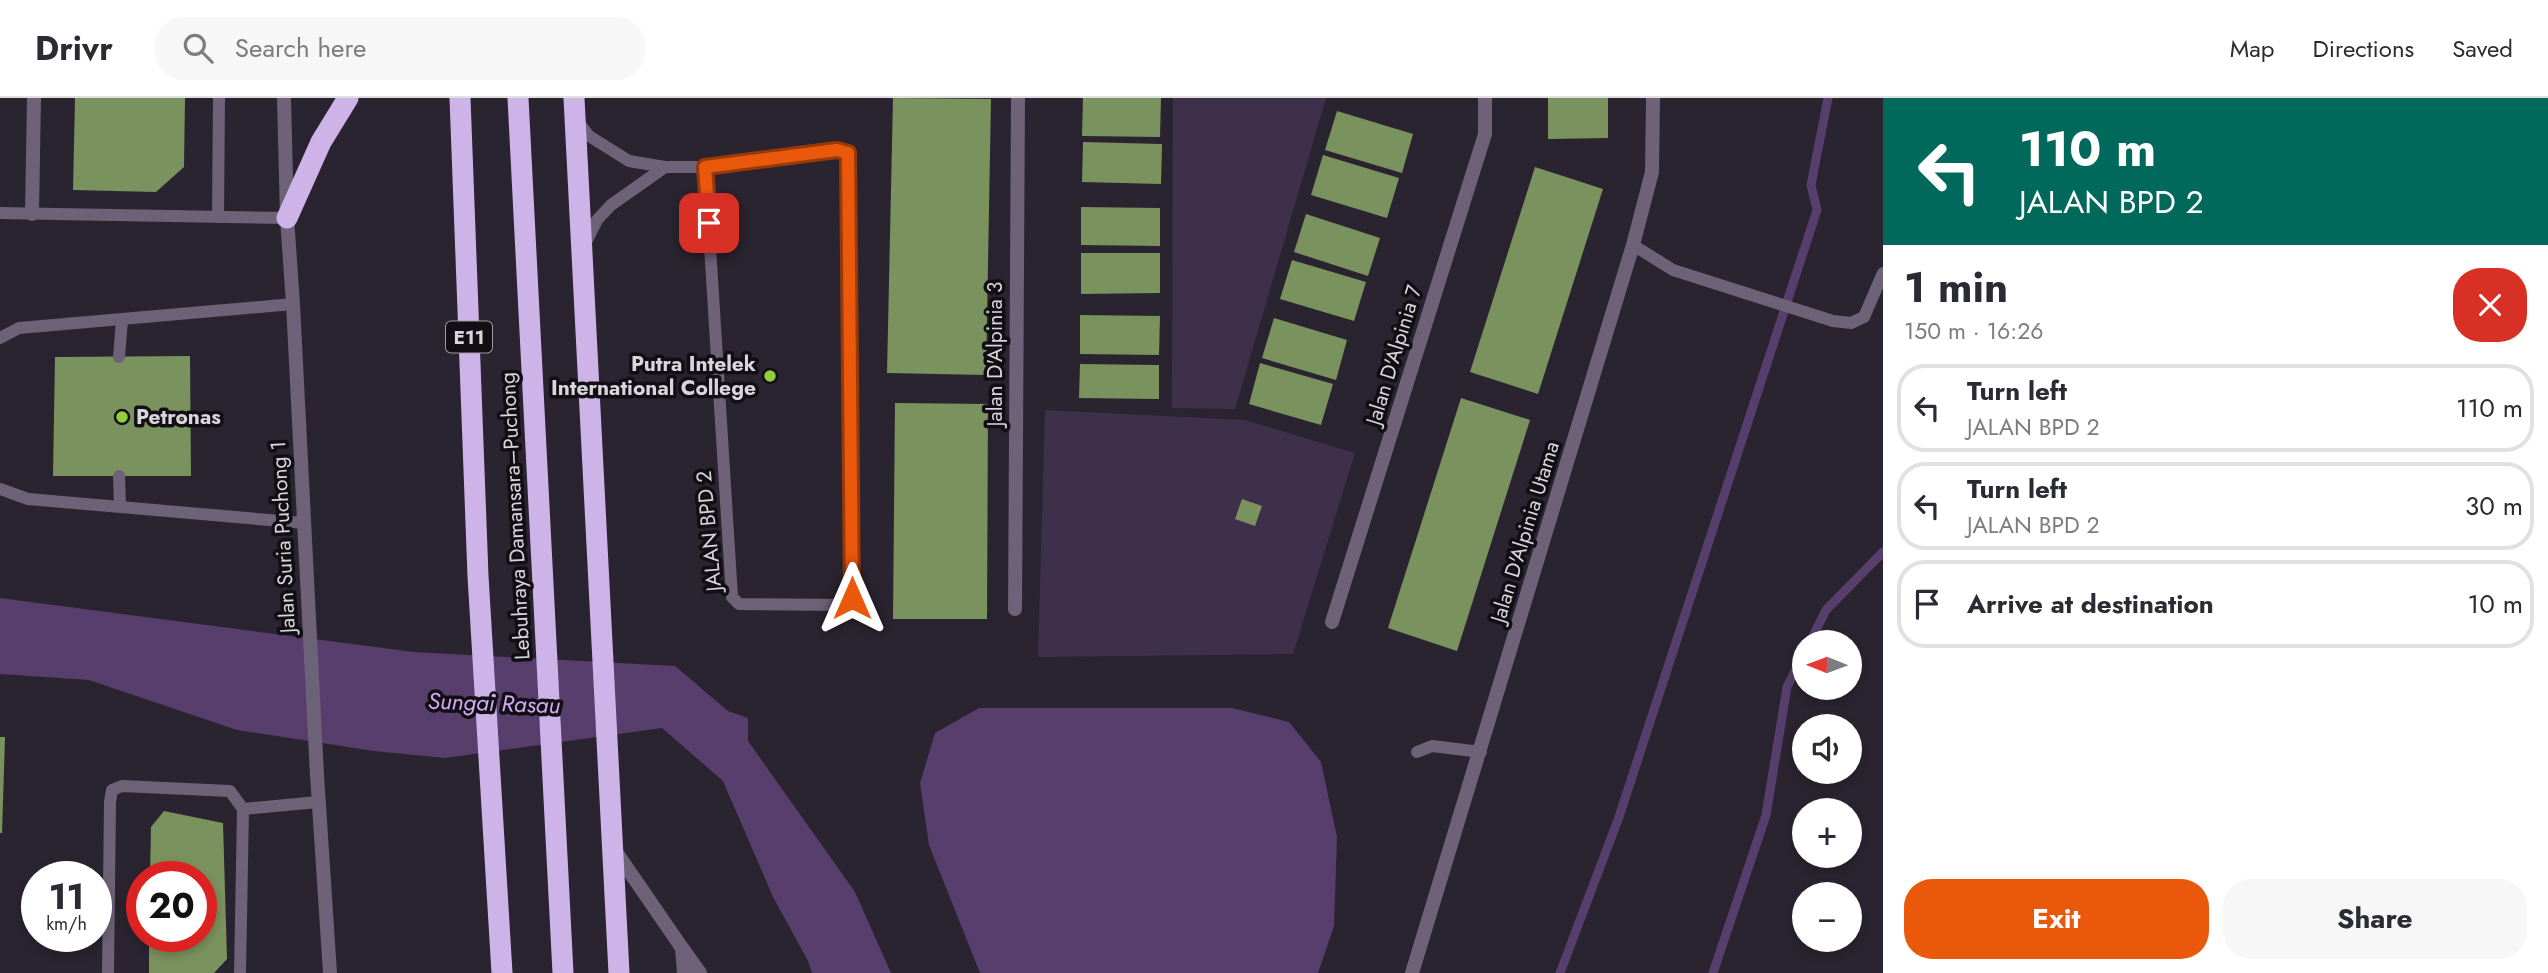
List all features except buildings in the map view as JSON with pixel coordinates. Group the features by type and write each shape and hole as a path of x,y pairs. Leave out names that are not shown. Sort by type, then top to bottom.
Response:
{"highway":[{"path":"287,218 321,142 348,98"},
{"name":"Lebuhraya Damansara–Puchong","path":"460,98 478,576 502,973"},
{"name":"Lebuhraya Damansara–Puchong","path":"518,98 562,973"},
{"path":"575,108 619,973"}],"street":[{"path":"33,214 34,98"},
{"name":"Jalan Suria Puchong 1","path":"284,98 287,218 318,802 330,973"},
{"name":"Jalan D'Alpinia 3","path":"1015,609 1018,98"},
{"name":"Jalan D'Alpinia 7","path":"1332,622 1485,134 1485,98"},
{"name":"Jalan D'Alpinia Utama","path":"1412,973 1633,245 1652,172 1653,98"},
{"path":"613,848 700,973"},
{"path":"682,947 684,973"}],"lane":[{"path":"218,217 219,98"},
{"path":"575,108 589,135 629,161 664,167 705,167"},
{"name":"JALAN BPD 2","path":"837,150 848,153 852,598 848,605 739,604 732,597 705,167 837,150"},
{"path":"583,247 597,220 611,205 664,167"},
{"path":"0,214 287,218"},
{"path":"1633,245 1673,270 1833,321 1851,323 1864,317 1883,273"},
{"path":"0,338 19,328 293,304"},
{"path":"119,357 122,320"},
{"path":"119,476 120,506"},
{"path":"0,489 28,499 304,523"},
{"path":"1417,752 1432,746 1480,752"},
{"path":"108,973 110,802 112,790 122,786 230,791 243,809 240,973"},
{"path":"243,809 318,802"}],"shaded area":[{"path":"1173,98 1326,98 1235,409 1172,408"},
{"path":"1045,410 1245,420 1355,453 1293,654 1038,657"}],"water":[{"name":"Sungai Rasau","path":"0,598 414,652 675,666 728,711 748,718 748,741 855,892 891,973 812,973 773,897 723,781 662,728 445,758 374,751 237,730 89,680 0,674"},
{"path":"979,708 1232,708 1289,722 1321,762 1337,837 1334,926 1318,973 980,973 929,845 920,783 935,733"}],"waterway":[{"path":"1560,973 1619,817 1817,210 1811,185 1828,98"},
{"path":"1816,630 1826,610 1883,552"},
{"path":"1713,973 1766,815 1787,687 1792,677"}],"place":[{"name":"Putra Intelek International College","path":"770,376"},
{"name":"Petronas","path":"122,417"}],"route":[{"path":"709,223 705,167 837,150 848,153 852,598"}]}
